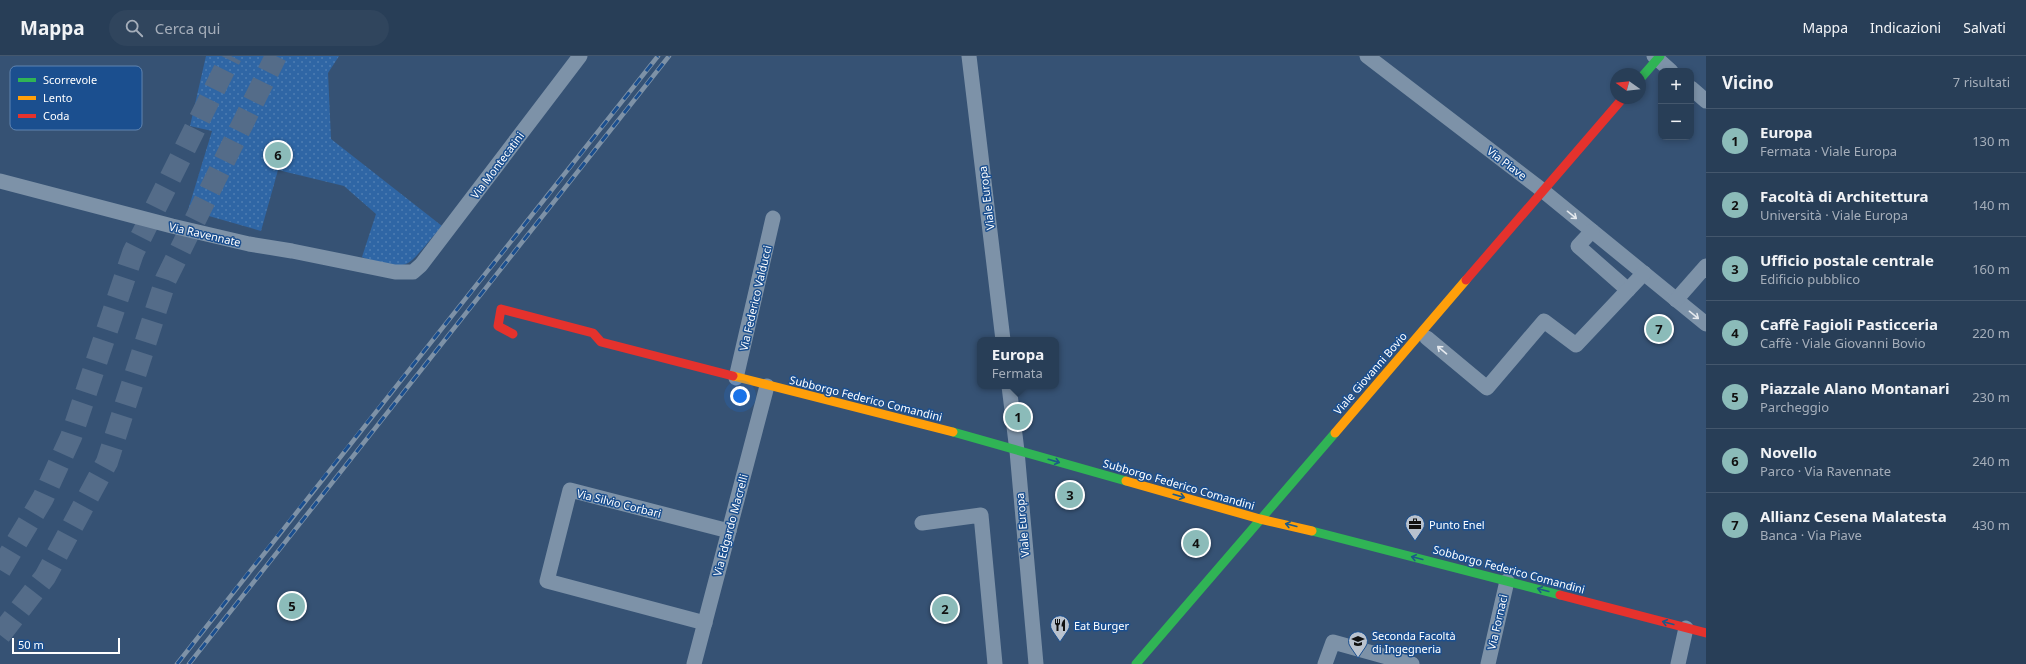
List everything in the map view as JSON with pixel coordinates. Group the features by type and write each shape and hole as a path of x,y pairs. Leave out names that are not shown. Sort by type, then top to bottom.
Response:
{"street":[{"name":"Via Montecatini","path":"413,272 421,265 580,56"},
{"name":"Viale Europa","path":"969,56 1003,337"},
{"name":"Via Piave","path":"1367,56 1542,190 1706,324"},
{"path":"1646,71 1657,57 1668,68"},
{"path":"1694,91 1706,101"},
{"name":"Viale Giovanni Bovio","path":"1136,664 1542,190 1618,104"},
{"name":"Via Ravennate","path":"0,180 172,226 268,248 292,251 395,272 413,272"},
{"name":"Via Federico Valducci","path":"736,378 773,218"},
{"path":"1592,231 1578,246 1628,290"},
{"path":"1676,300 1706,266"},
{"path":"1428,338 1487,388 1544,321 1576,345 1644,274"},
{"name":"Subborgo Federico Comandini","path":"513,334 498,326 501,309 592,333 601,342 767,386 995,443 1017,451 1260,519"},
{"name":"Via Edgardo Macrelli","path":"694,664 767,386"},
{"name":"Viale Europa","path":"1009,389 1017,451 1036,664"},
{"name":"Via Silvio Corbari","path":"704,623 547,580 570,490 729,531"},
{"path":"922,523 981,515 995,664"},
{"name":"Sobborgo Federico Comandini","path":"1260,519 1277,522 1706,633"},
{"name":"Via Fornaci","path":"1488,664 1507,581"},
{"path":"1678,664 1686,628"},
{"path":"1325,664 1333,642 1412,664"}],"shaded area":[{"path":"206,56 339,56 328,73 331,139 442,226 408,263 397,266 373,261 362,257 376,214 344,186 278,170 261,231 188,210 212,131 190,126"}],"tunnel":[{"path":"0,570 43,498 71,437 133,253 231,56"},
{"path":"0,635 45,577 107,462 166,279 276,56"}],"railway":[{"path":"177,664 658,56"},
{"path":"189,664 669,56"}],"traffic: fast":[{"path":"1646,72 1660,56"},
{"path":"953,432 1126,481"},
{"path":"1136,664 1335,433"},
{"path":"1312,531 1560,595"}],"traffic: slow":[{"path":"1335,433 1466,280"},
{"path":"733,376 953,432"},
{"path":"1126,481 1260,519 1312,531"}],"traffic: jam":[{"path":"1466,280 1618,104"},
{"path":"513,334 498,326 501,309 593,333 601,342 733,376"},
{"path":"1560,595 1706,633"}],"place":[{"name":"Novello","path":"278,155"},
{"name":"Allianz Cesena Malatesta","path":"1659,329"},
{"name":"Europa","path":"1018,417"},
{"name":"Ufficio postale centrale","path":"1070,495"},
{"name":"Punto Enel","path":"1415,541"},
{"name":"Caffè Fagioli Pasticceria","path":"1196,543"},
{"name":"Piazzale Alano Montanari","path":"292,606"},
{"name":"Facoltà di Architettura","path":"945,609"},
{"name":"Eat Burger","path":"1060,642"},
{"name":"Seconda Facoltà di Ingegneria","path":"1358,658"}]}
